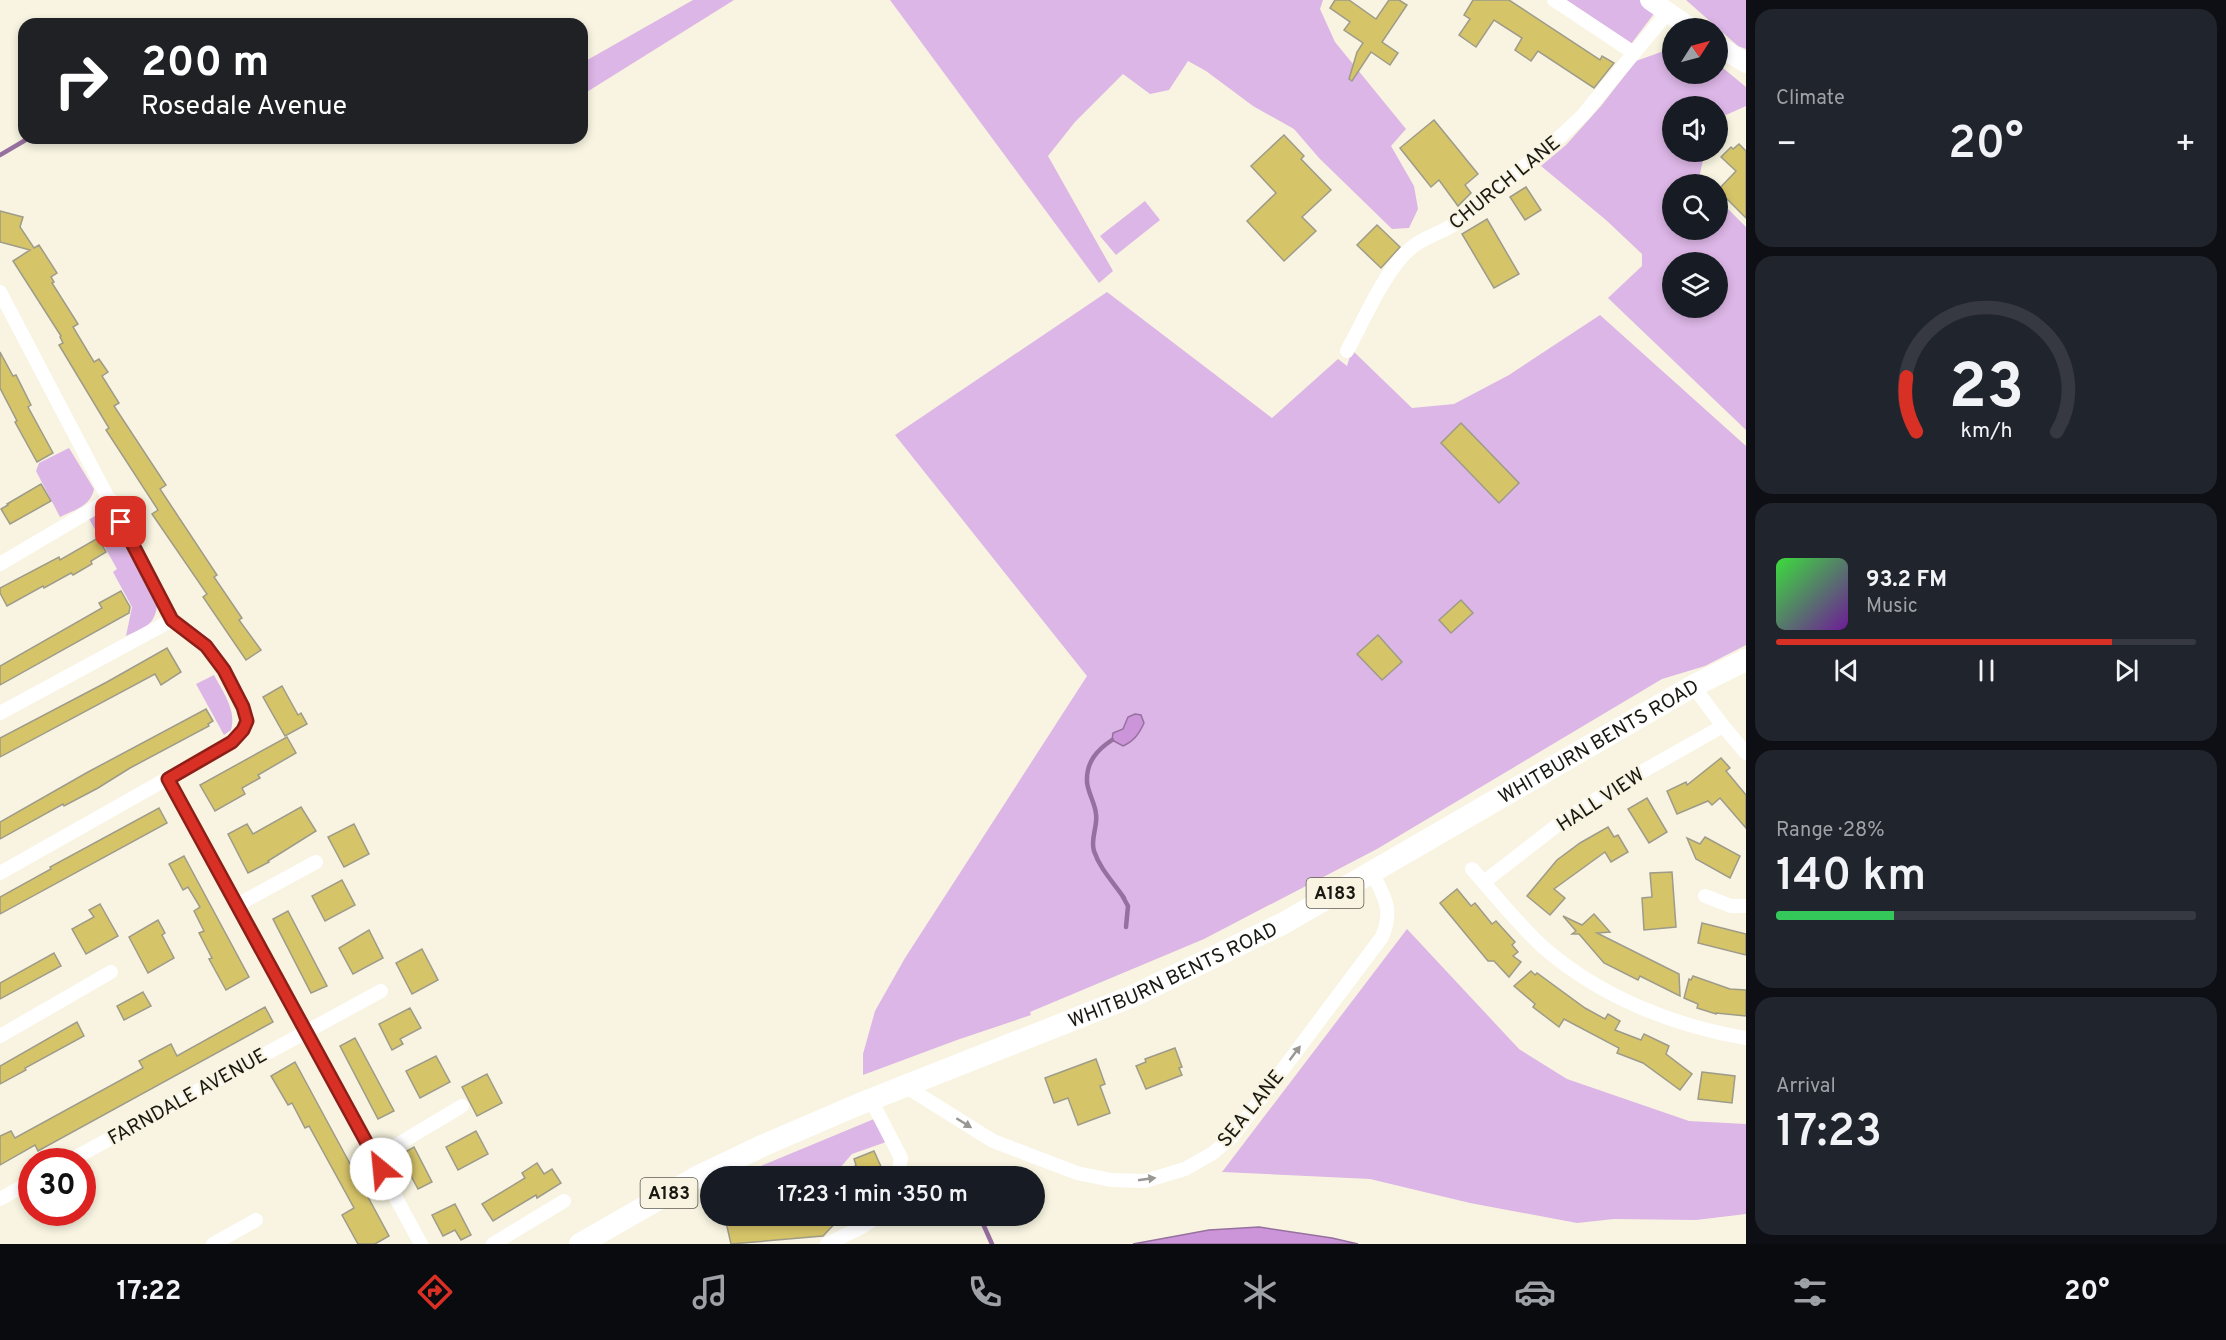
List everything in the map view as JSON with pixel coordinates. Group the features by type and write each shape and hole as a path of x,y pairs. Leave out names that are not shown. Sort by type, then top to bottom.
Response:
{"main road":[{"path":"1650,0 1675,18"},
{"path":"1728,52 1746,63"},
{"name":"WHITBURN BENTS ROAD","path":"580,1244 697,1177 782,1137 872,1100 910,1089 1133,996 1284,923 1693,686 1746,660"}],"street":[{"path":"1554,0 1634,53"},
{"name":"CHURCH LANE","path":"1347,351 1390,273 1408,249 1456,223 1562,135 1583,115 1667,13"},
{"path":"0,292 172,620 206,646 224,670 243,707 247,721 243,730 232,742 0,873"},
{"path":"0,564 110,499"},
{"path":"0,713 172,620"},
{"path":"1693,686 1746,753"},
{"name":"HALL VIEW","path":"1484,882 1560,823 1613,788 1723,726"},
{"path":"168,779 421,1244"},
{"path":"237,905 316,862"},
{"path":"1472,869 1523,927 1544,947 1606,991 1646,1009 1720,1034 1746,1038"},
{"name":"SEA LANE","path":"910,1089 993,1141 1077,1173 1111,1180 1145,1180 1185,1169 1224,1145 1382,937 1388,922 1388,910 1372,872"},
{"path":"1705,896 1731,906 1746,906"},
{"path":"0,1036 111,972"},
{"name":"FARNDALE AVENUE","path":"93,1148 381,991"},
{"path":"872,1100 901,1158 900,1166"},
{"path":"375,1158 462,1106"},
{"path":"0,1198 18,1188"},
{"path":"493,1244 564,1201"},
{"path":"213,1244 256,1220"},
{"path":"827,1244 863,1226"}],"shaded area":[{"path":"693,0 734,0 588,91 588,60"},
{"path":"890,0 1323,0 1320,9 1335,42 1406,129 1391,146 1414,186 1418,209 1409,228 1392,229 1319,158 1294,129 1253,106 1206,71 1188,61 1169,90 1150,94 1123,74 1075,122 1048,156 1113,271 1099,283"},
{"path":"1560,0 1642,0 1656,11 1631,44"},
{"path":"1686,0 1746,0 1746,49 1738,46 1728,37 1728,18 1706,18"},
{"path":"1662,52 1662,84 1728,84 1728,72 1746,87 1746,106 1728,114 1728,96 1662,96 1662,162 1703,162 1700,174 1662,174 1662,240 1728,240 1728,209 1746,227 1746,430 1608,298 1642,266 1642,254 1606,220 1541,166 1566,145 1601,106 1636,61"},
{"path":"1145,201 1160,220 1116,255 1100,236"},
{"path":"1107,292 1272,418 1338,359 1347,366 1352,350 1412,408 1454,404 1509,375 1600,315 1746,446 1746,645 1705,666 1662,679 1377,849 1204,939 1030,1012 1031,1015 863,1075 863,1054 875,1011 905,958 1087,676 895,435"},
{"path":"69,448 94,489 86,503 60,517 36,471 39,463"},
{"path":"96,512 106,514 112,520 157,605 151,622 126,636 132,607 113,572 117,569 88,517"},
{"path":"214,675 231,709 231,730 224,735 196,684"},
{"path":"1135,714 1141,715 1144,723 1136,737 1123,746 1112,740 1113,733 1123,729 1128,717"},
{"path":"1407,929 1519,1049 1567,1079 1689,1121 1746,1124 1746,1214 1696,1220 1614,1219 1577,1223 1470,1203 1370,1179 1222,1172"},
{"path":"874,1119 886,1142 852,1154 842,1166 761,1166"},
{"path":"1259,1227 1358,1244 1133,1244 1209,1230"}],"building":[{"path":"1335,0 1349,0 1376,19 1389,0 1399,0 1407,5 1382,42 1398,53 1390,65 1371,52 1352,81 1349,79 1357,52 1363,43 1344,30 1350,22 1330,8"},
{"path":"1473,0 1509,0 1600,60 1602,56 1614,63 1594,88 1538,51 1531,61 1515,50 1522,38 1494,20 1476,47 1459,35 1470,19 1464,15"},
{"path":"1434,120 1478,174 1465,185 1471,193 1458,206 1439,180 1431,187 1400,148"},
{"path":"1284,135 1304,156 1301,159 1331,190 1302,217 1316,231 1284,261 1247,221 1276,193 1251,166"},
{"path":"1739,144 1746,151 1746,218 1728,200 1728,179 1736,171 1726,162 1728,150 1731,147 1733,149"},
{"path":"1526,187 1541,210 1525,220 1510,197"},
{"path":"0,211 23,217 20,227 34,248 39,245 57,273 51,277 54,282 52,283 78,324 73,327 94,362 99,359 108,372 102,376 119,403 114,406 166,485 160,489 217,575 214,577 242,618 239,620 261,650 246,660 203,597 207,594 152,514 158,510 106,430 109,428 59,345 63,343 61,336 13,261 30,250 0,242"},
{"path":"1487,219 1519,274 1494,288 1462,234"},
{"path":"1377,225 1400,247 1381,268 1357,245"},
{"path":"0,352 13,376 16,375 31,405 28,407 53,453 37,462 0,388"},
{"path":"1461,423 1519,483 1499,503 1441,443"},
{"path":"41,484 51,501 10,524 1,509"},
{"path":"98,538 106,552 91,561 92,564 73,575 71,573 44,588 43,586 7,606 0,593 0,588 59,557 60,560"},
{"path":"121,591 130,607 129,613 0,685 0,666 102,608 99,603"},
{"path":"1461,600 1473,613 1451,633 1439,620"},
{"path":"1378,635 1402,662 1382,680 1357,654"},
{"path":"167,648 181,672 161,685 155,674 0,757 0,738"},
{"path":"282,686 298,715 301,713 307,724 285,736 263,697"},
{"path":"206,709 213,721 208,724 209,726 0,839 0,822"},
{"path":"287,737 296,753 258,775 260,778 242,788 245,794 215,811 200,785"},
{"path":"1721,758 1730,768 1726,771 1746,795 1746,828 1720,798 1712,805 1708,801 1677,814 1667,791 1686,782 1687,785"},
{"path":"1647,798 1667,832 1649,843 1628,809"},
{"path":"301,807 316,831 248,873 228,834 247,824 253,834"},
{"path":"159,808 167,823 0,914 0,897"},
{"path":"354,824 369,854 344,867 328,837"},
{"path":"1608,827 1614,837 1618,835 1628,852 1611,862 1605,852 1554,889 1565,898 1550,915 1527,896 1557,860"},
{"path":"1705,837 1740,856 1730,878 1696,859 1687,838 1700,844"},
{"path":"184,856 249,977 226,990 209,959 212,958 199,933 204,931 194,911 200,907 188,887 183,890 169,864"},
{"path":"1672,872 1676,927 1644,930 1642,898 1652,897 1650,873"},
{"path":"342,880 355,905 325,921 312,896"},
{"path":"1457,889 1471,906 1475,903 1492,924 1496,921 1515,942 1512,945 1518,952 1513,956 1521,962 1509,977 1494,961 1488,961 1440,903"},
{"path":"100,904 118,936 86,954 72,929 94,917 89,910"},
{"path":"288,911 327,986 311,993 273,919"},
{"path":"1594,914 1610,932 1597,933 1679,974 1680,996 1640,976 1638,980 1604,963 1579,934 1572,934 1576,931 1563,916 1582,925"},
{"path":"158,920 165,933 162,935 174,958 148,973 129,937"},
{"path":"1702,923 1746,934 1746,955 1698,943"},
{"path":"369,930 383,958 353,974 339,948"},
{"path":"422,949 438,980 412,994 396,963"},
{"path":"54,953 61,966 0,999 0,983"},
{"path":"1531,971 1585,1008 1605,1019 1608,1014 1620,1021 1615,1030 1641,1040 1644,1034 1669,1046 1666,1054 1692,1074 1680,1090 1643,1063 1617,1053 1619,1048 1564,1019 1559,1027 1533,1007 1535,1004 1514,986"},
{"path":"1693,976 1730,989 1746,990 1746,1016 1716,1014 1697,1008 1698,1004 1684,998 1689,979 1691,980"},
{"path":"143,992 151,1006 124,1020 117,1006"},
{"path":"265,1007 273,1022 43,1148 36,1148 35,1145 30,1148 18,1148 18,1155 0,1165 0,1136 11,1131 15,1138 143,1068 139,1061 171,1044 177,1056"},
{"path":"410,1008 421,1028 400,1039 403,1044 392,1050 379,1024"},
{"path":"77,1022 84,1036 0,1084 0,1066"},
{"path":"355,1038 394,1111 378,1119 340,1046"},
{"path":"1175,1048 1182,1067 1179,1068 1182,1075 1146,1089 1136,1066 1146,1062 1145,1059"},
{"path":"436,1056 450,1082 420,1098 406,1071"},
{"path":"1096,1059 1105,1084 1100,1086 1110,1113 1078,1125 1068,1098 1054,1103 1045,1078"},
{"path":"295,1062 389,1236 375,1244 358,1244 342,1215 354,1208 309,1126 305,1128 292,1103 288,1105 271,1076"},
{"path":"1702,1072 1735,1076 1732,1103 1698,1099"},
{"path":"487,1074 502,1103 477,1116 462,1087"},
{"path":"476,1131 488,1154 458,1170 446,1147"},
{"path":"414,1147 432,1182 418,1189 400,1155"},
{"path":"874,1151 881,1166 855,1166 854,1159"},
{"path":"537,1163 544,1174 552,1169 561,1183 493,1221 482,1204 525,1178 522,1173"},
{"path":"455,1204 471,1235 461,1240 455,1230 443,1236 432,1215"},
{"path":"727,1226 833,1226 823,1236 731,1244"}],"waterway":[{"path":"0,155 19,144"},
{"path":"1112,740 1094,757 1088,768 1087,782 1096,814 1094,851 1103,870 1124,898"},
{"path":"1123,897 1128,906 1126,927"},
{"path":"984,1226 992,1244"}],"route":[{"path":"121,522 172,620 206,646 224,670 243,707 247,721 243,730 232,742 168,779 381,1169"}]}
